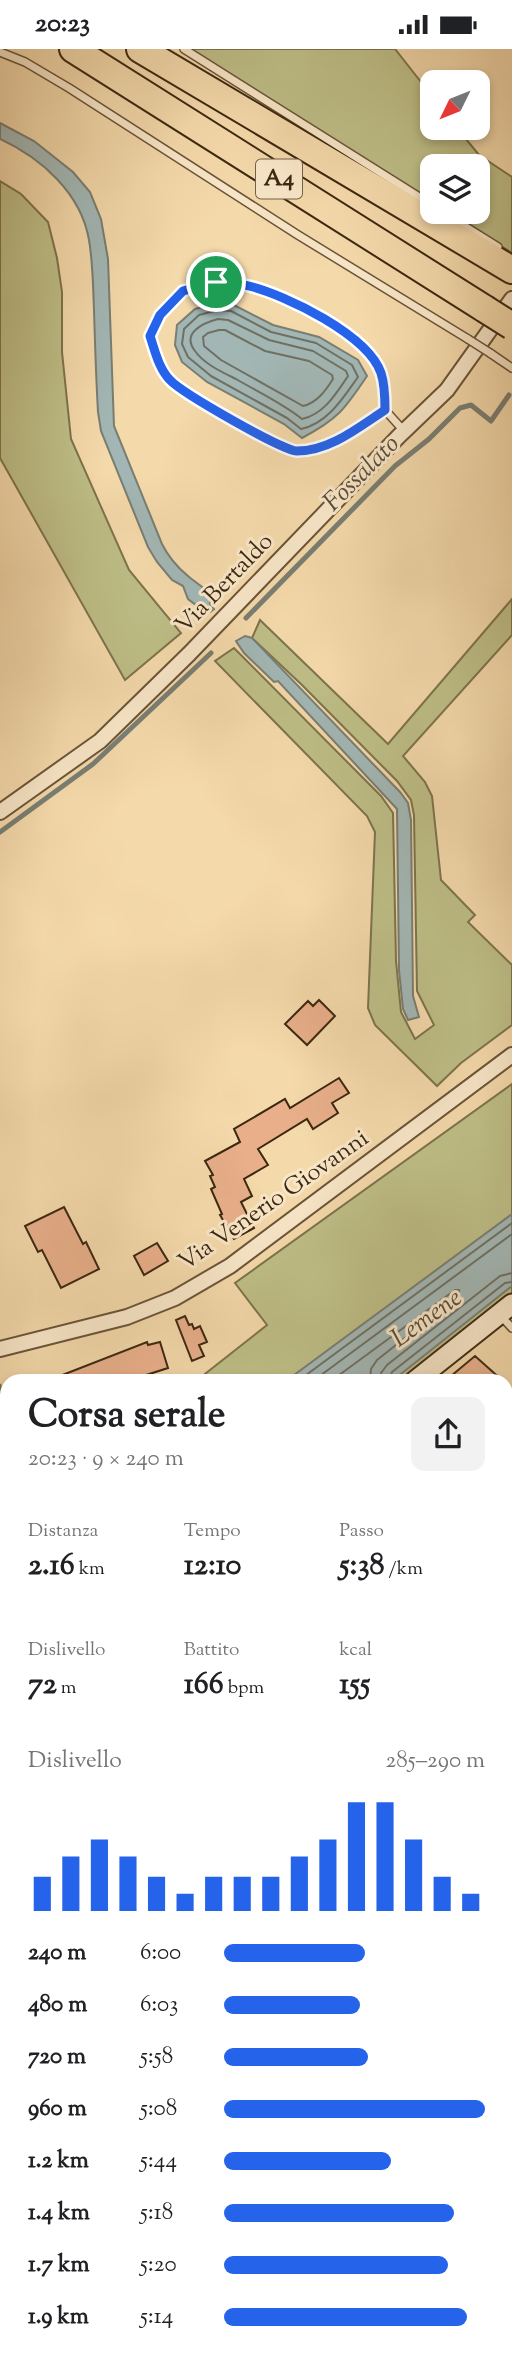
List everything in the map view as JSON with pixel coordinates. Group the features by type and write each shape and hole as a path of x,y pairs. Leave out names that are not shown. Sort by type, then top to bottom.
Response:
{"highway":[{"name":"A4","path":"73,49 512,326"},
{"name":"A4","path":"140,49 506,262"}],"street":[{"name":"Via Bertaldo","path":"0,812 100,741 188,654 447,390 512,299"},
{"name":"Via Venerio Giovanni","path":"0,1349 127,1317 187,1291 230,1266 512,1055"},
{"path":"425,1374 508,1315"}],"lane":[{"path":"184,49 420,197"},
{"path":"0,52 24,62 69,88 512,368"},
{"path":"457,224 506,262"},
{"path":"385,410 346,436 321,447 295,451 265,439 170,380 158,360 150,336 160,315 183,291 216,282 248,286 292,301 335,325 369,352 381,372 385,410 405,431"}],"green space":[{"path":"190,49 395,49 420,81 420,140 467,140 478,154 420,154 420,194"},
{"path":"490,162 512,177 512,253 466,224 490,224"},
{"path":"0,181 21,194 48,222 62,292 62,352 71,439 129,570 181,633 125,680 0,458"},
{"path":"512,599 512,635 403,756 425,782 432,796 441,880 475,915 468,922 512,965 512,1025 461,1063 437,1086 375,1025 368,1008 375,832 367,816 215,661 234,648 381,796 393,813 396,961 401,1012 415,1039 434,1025 417,991 414,815 411,800 397,781 252,638 260,620 388,744"},
{"path":"512,1084 512,1298 419,1374 205,1374 267,1325 235,1283"}],"water":[{"path":"0,123 34,141 73,172 90,192 101,219 108,259 114,426 162,544 180,569 211,595 210,604 214,609 210,612 188,599 183,586 172,580 157,562 148,547 101,431 97,399 92,266 85,223 68,192 57,179 30,156 0,139"},
{"path":"217,303 232,304 273,325 319,337 358,360 367,376 340,412 302,438 284,424 207,382 182,362 175,345 177,325 195,309"},
{"path":"245,636 252,638 408,803 411,820 413,996 419,1017 408,1020 403,1009 399,970 397,809 278,681 274,682 244,653 236,641"},
{"name":"Lemene","path":"512,1214 512,1286 401,1374 295,1374"}],"building":[{"path":"319,1000 335,1016 307,1045 285,1024 308,1001 313,1006"},
{"path":"339,1078 349,1093 332,1103 338,1113 313,1129 307,1119 258,1149 268,1165 244,1179 252,1196 241,1202 254,1228 234,1239 220,1215 222,1214 211,1189 215,1187 210,1176 213,1175 205,1161 240,1142 234,1129 285,1099 290,1108"},
{"path":"64,1207 99,1269 61,1288 42,1250 38,1252 25,1226"},
{"path":"157,1243 168,1261 144,1275 134,1256"},
{"path":"185,1316 194,1329 200,1326 207,1342 199,1345 204,1356 192,1361 176,1320"},
{"path":"147,1342 148,1345 160,1342 168,1368 149,1374 65,1374"},
{"path":"475,1356 495,1374 453,1374"}],"waterway":[{"name":"Fossalato","path":"246,618 395,466 429,439 460,408 471,405 491,421 509,395"},
{"name":"Fossalato","path":"0,832 93,764 211,653"}],"route":[{"path":"216,282 248,286 292,301 335,325 369,352 381,372 385,410 346,436 321,447 295,451 265,439 170,380 158,360 150,336 160,315 183,291 216,282"}]}
